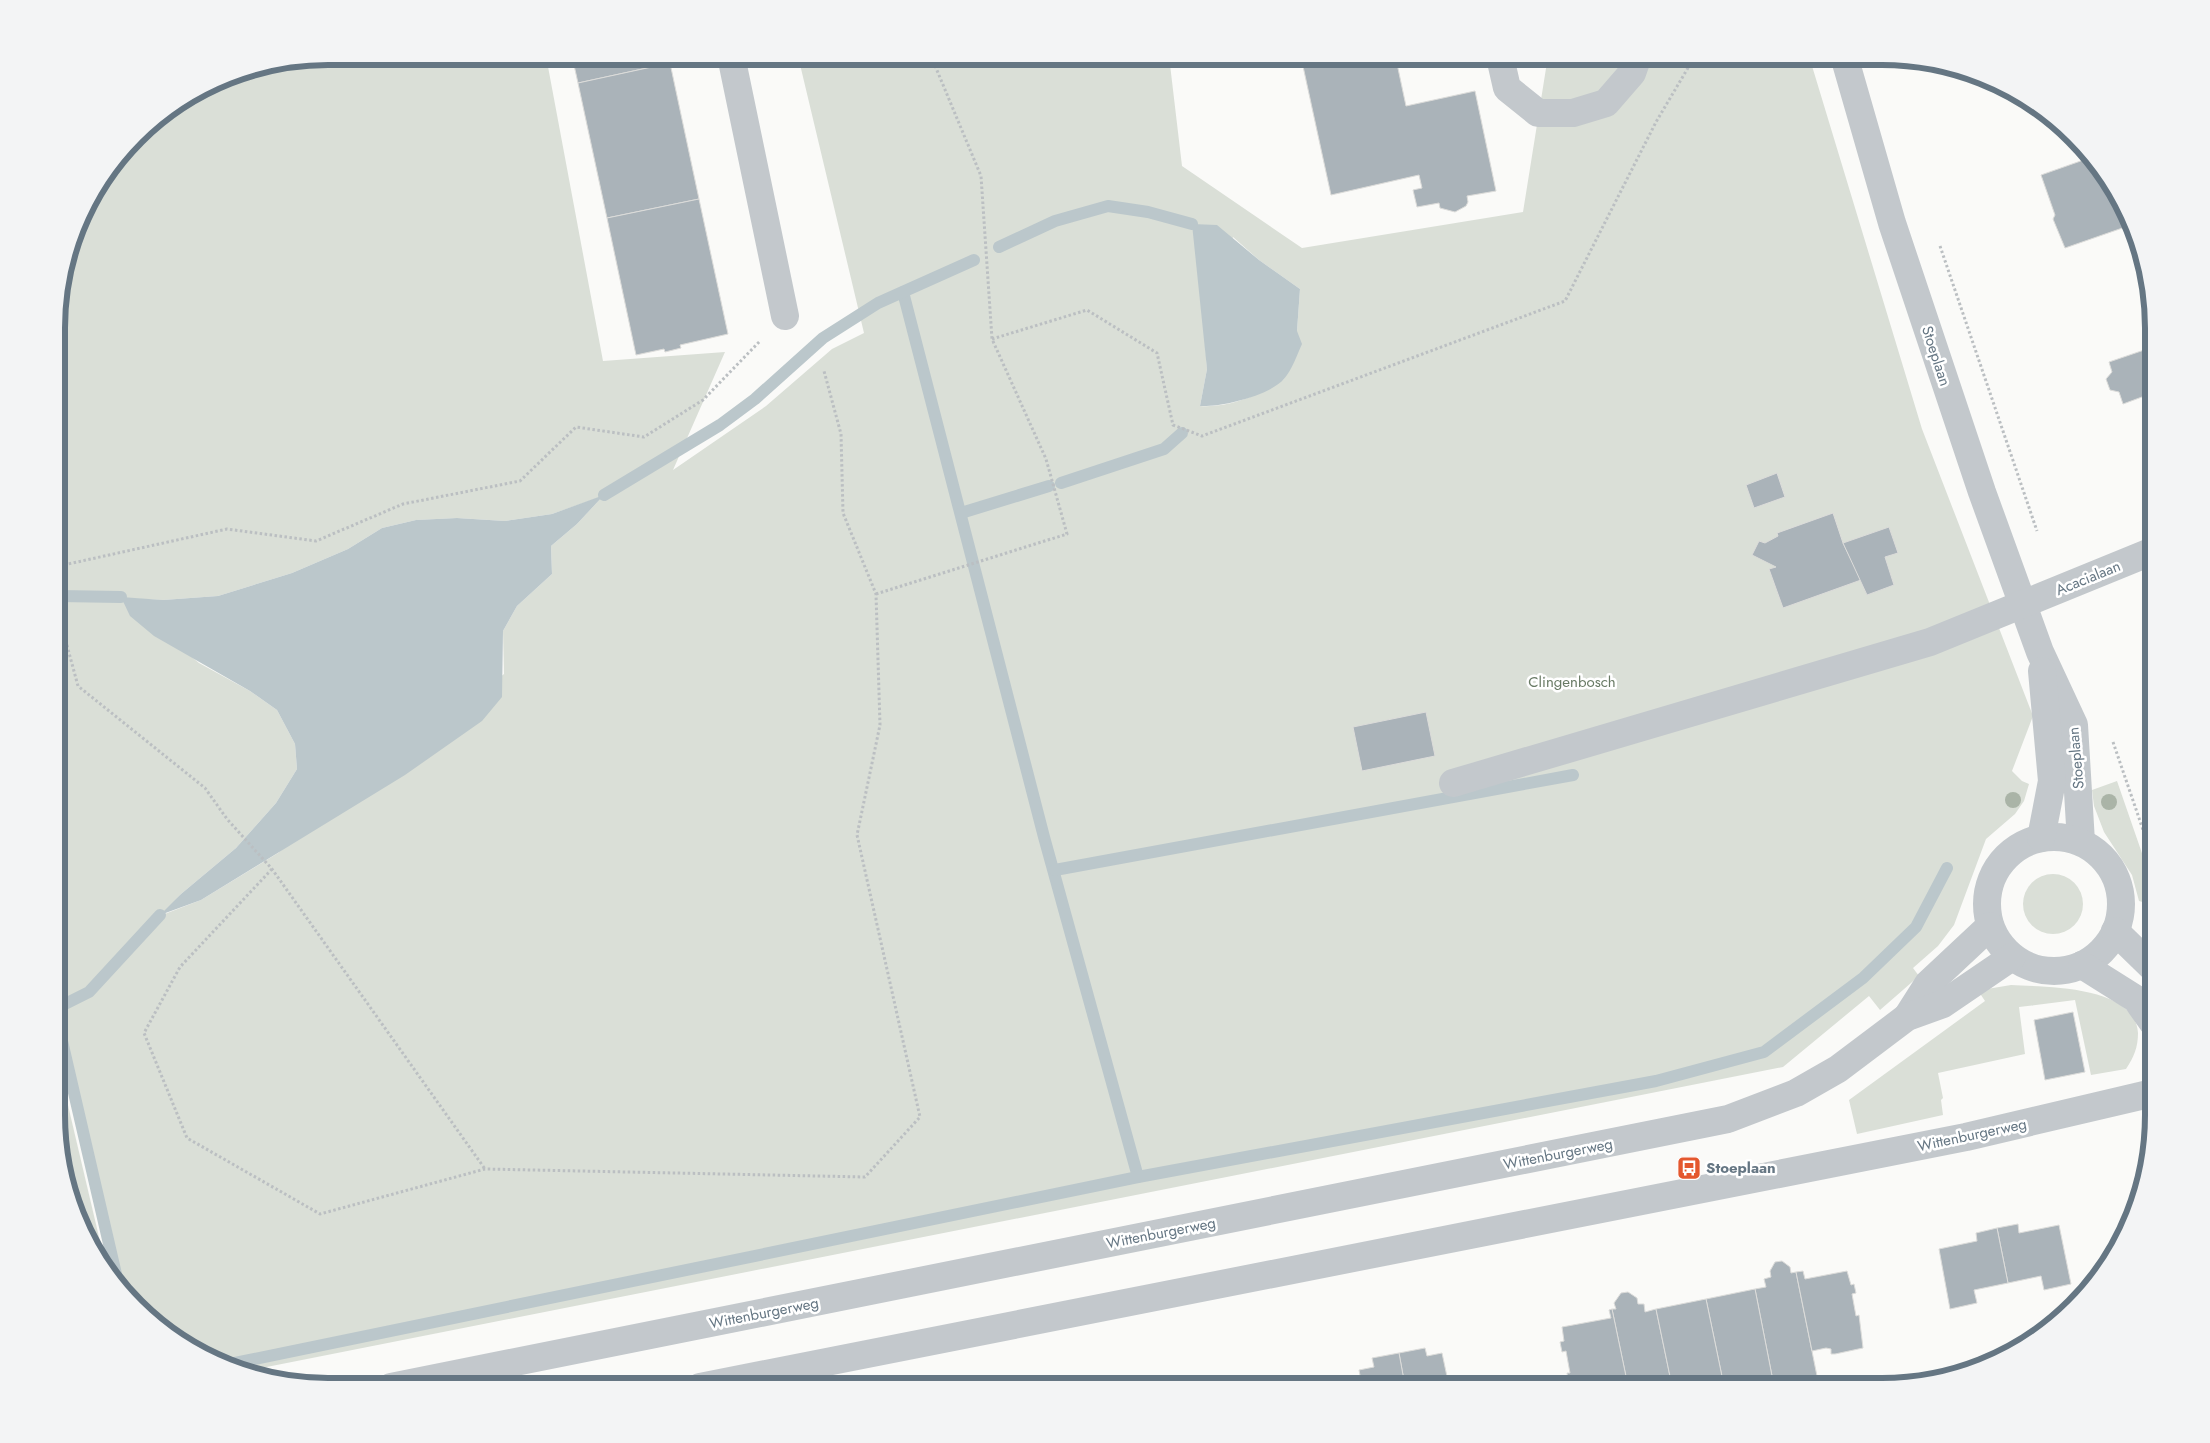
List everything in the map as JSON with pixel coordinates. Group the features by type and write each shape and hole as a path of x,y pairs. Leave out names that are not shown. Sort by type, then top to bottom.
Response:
{"street":[{"path":"733,65 785,316"},
{"path":"1502,66 1507,88 1538,113 1573,113 1606,103 1632,73 1635,65"},
{"name":"Stoeplaan","path":"1847,65 1892,223 1963,436 2040,652 2074,725 2081,842"},
{"name":"Acacialaan","path":"1453,783 1930,642 2145,554"},
{"name":"Stoeplaan","path":"2040,652 2052,782 2041,838"},
{"path":"2054,837 2081,842 2096,852 2108,865 2116,880 2121,897 2116,931 2107,945 2082,965 2065,970 2046,971 2028,966 2003,948 1990,926 1987,910 1988,893 1992,878 2000,864 2025,843 2041,838 2054,837"},
{"name":"Wittenburgerweg","path":"1907,1017 1928,984 1990,926"},
{"path":"2116,931 2145,960"},
{"name":"Wittenburgerweg","path":"435,1378 1728,1119 1796,1093 1838,1069 1907,1017 1944,1004 2012,956"},
{"path":"2082,965 2136,999 2145,1012"},
{"name":"Wittenburgerweg","path":"746,1378 1966,1137 2145,1095"}],"path":[{"path":"876,594 1067,534 1046,459 992,339 981,176 935,65"},
{"path":"992,339 1087,310 1157,353 1173,425 1202,436 1566,301 1656,122 1690,65"},
{"path":"65,564 227,529 316,541 404,504 520,481 576,427 644,437 702,400 785,316"},
{"path":"272,869 180,967 144,1033 187,1138 320,1214 484,1169 865,1177 920,1117 857,835 880,725 876,594 843,513 841,434 824,370"},
{"path":"65,640 78,686 205,788 227,819 272,869 484,1169"}],"green space":[{"name":"Clingenbosch","path":"328,65 548,65 603,361 725,352 673,470 766,406 832,349 864,333 800,65 1170,65 1182,166 1302,248 1523,212 1547,65 1812,65 1922,429 2033,716 2012,771 2022,781 2029,784 2024,801 2015,814 1986,839 1954,925 1938,946 1913,968 1919,976 1880,1010 1869,996 1783,1067 258,1369 211,1351 182,1334 154,1313 130,1289 115,1269 65,1054 66,310 70,276 79,243 100,196 130,154 154,130 182,109 227,85 260,74 293,67","holes":["1233,237 1259,260 1300,289 1297,331 1284,379 1255,395 1233,403 1200,406 1207,369 1205,341","603,496 577,524 551,546 552,574 517,606 503,631 504,674 278,853 201,900 162,915 181,894 236,848 276,803 297,769 295,744 277,710 250,691 199,663 121,598 163,600 218,596 292,573 348,549 382,528 416,520 457,518 505,521 552,514"]},
{"path":"2117,781 2145,862 2145,903 2139,901 2132,875 2104,832 2094,806 2092,790"},
{"path":"2053,874 2070,879 2078,887 2083,904 2078,921 2070,929 2053,934 2036,929 2028,921 2023,904 2028,887 2036,879"},
{"path":"2011,985 2065,988 2105,997 2122,1006 2133,1017 2138,1033 2135,1052 2126,1069 2091,1075 2075,1000 2019,1007 2025,1054 1938,1073 1943,1098 1941,1100 1943,1115 1857,1134 1849,1100 1985,1001 1979,992 1981,990"},
{"path":"65,1092 102,1250 85,1216 70,1167 67,1150"}],"shaded area":[{"path":"1192,224 1217,225 1259,260 1300,289 1297,331 1302,344 1287,375 1268,391 1220,405 1200,406 1207,369"},
{"path":"604,495 577,524 551,546 552,574 517,606 503,631 502,697 482,721 405,775 201,900 160,915 181,894 236,848 276,803 297,769 295,744 277,710 250,691 154,636 130,616 121,597 163,600 218,596 292,573 348,549 382,528 416,520 457,518 505,521 552,514"}],"building":[{"path":"574,65 661,65 578,83"},
{"path":"661,65 670,65 699,199 607,218 578,83"},
{"path":"1303,65 1397,65 1406,106 1475,91 1496,191 1467,196 1468,202 1466,206 1455,212 1440,208 1439,203 1417,207 1413,190 1422,188 1419,175 1331,195"},
{"path":"2084,160 2110,196 2125,227 2065,248 2053,219 2055,215 2041,175"},
{"path":"699,199 728,334 680,345 681,348 665,352 664,349 636,355 607,218"},
{"path":"2145,350 2145,396 2123,404 2119,392 2110,390 2106,379 2112,372 2109,362"},
{"path":"1777,473 1785,497 1754,508 1746,485"},
{"path":"1833,513 1843,543 1861,580 1783,608 1769,569 1776,567 1752,555 1759,541 1765,543 1778,536 1777,533"},
{"path":"1889,527 1898,553 1885,557 1894,585 1867,595 1843,543"},
{"path":"1426,712 1435,756 1362,771 1353,727"},
{"path":"2073,1012 2085,1072 2045,1080 2034,1020"},
{"path":"2018,1224 2019,1233 2059,1225 2071,1284 2044,1290 2041,1276 2008,1283 1997,1228"},
{"path":"1997,1228 2008,1283 1974,1290 1977,1303 1950,1309 1939,1249 1977,1241 1976,1233"},
{"path":"1782,1261 1790,1267 1791,1273 1796,1272 1817,1378 1772,1378 1755,1289 1766,1287 1764,1279 1771,1277 1770,1271 1775,1262"},
{"path":"1803,1271 1805,1279 1847,1271 1851,1285 1854,1284 1856,1293 1852,1294 1856,1316 1859,1315 1863,1348 1835,1354 1831,1354 1831,1349 1826,1348 1812,1351 1796,1272"},
{"path":"1755,1289 1772,1378 1722,1378 1706,1299"},
{"path":"1628,1292 1637,1298 1638,1304 1644,1304 1645,1312 1656,1309 1670,1378 1626,1378 1612,1309 1616,1309 1614,1303 1621,1293"},
{"path":"1706,1299 1722,1378 1670,1378 1656,1309"},
{"path":"1612,1309 1626,1378 1568,1378 1567,1373 1570,1373 1566,1351 1562,1352 1560,1342 1564,1341 1562,1327 1611,1318 1609,1310"},
{"path":"1425,1348 1427,1356 1442,1353 1447,1378 1404,1378 1399,1353"},
{"path":"1399,1353 1404,1378 1360,1378 1359,1370 1374,1367 1372,1358"}],"waterway":[{"path":"999,247 1055,221 1108,206 1148,212 1192,224"},
{"path":"604,495 720,425 755,399 823,338 878,303 974,260"},
{"path":"903,292 1044,837 1138,1177"},
{"path":"1061,483 1164,449 1182,433"},
{"path":"961,513 1049,486"},
{"path":"65,596 121,597"},
{"path":"1055,870 1573,775"},
{"path":"238,1362 1138,1177 1656,1081 1764,1052 1863,978 1916,927 1947,868"},
{"path":"65,1004 89,992 160,915"},
{"path":"65,1054 115,1269"}],"place":[{"name":"Stoeplaan","path":"1689,1168"}]}
